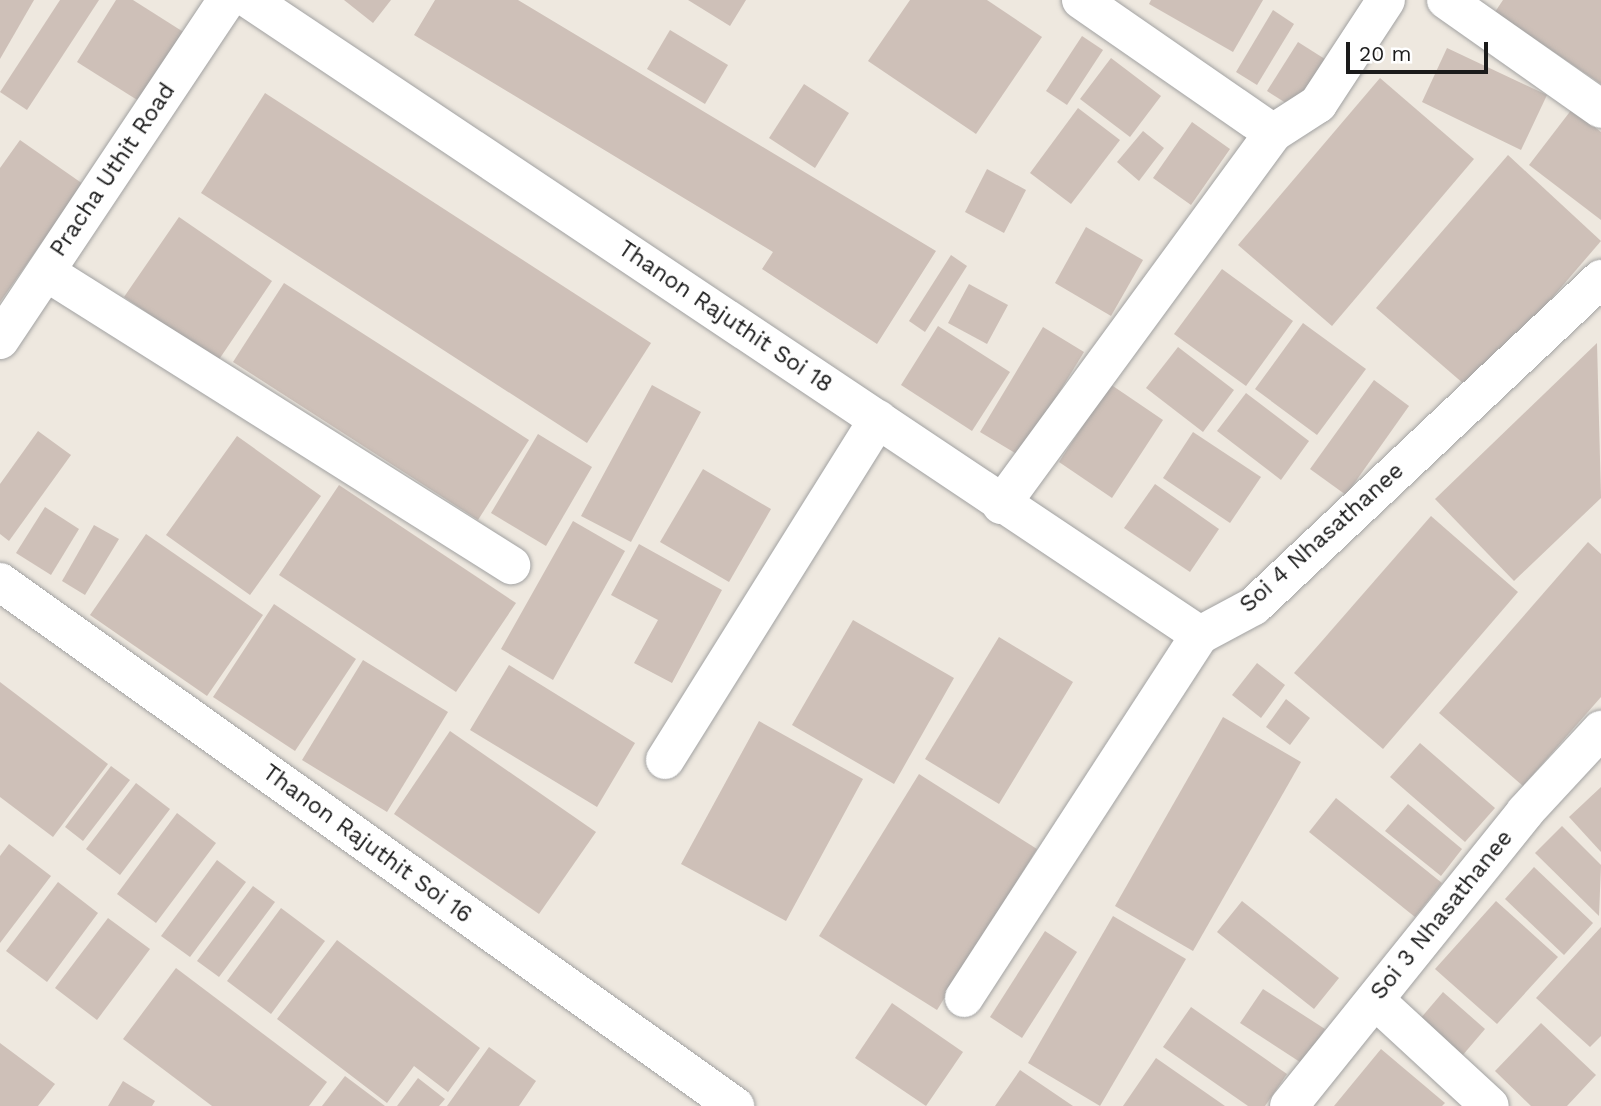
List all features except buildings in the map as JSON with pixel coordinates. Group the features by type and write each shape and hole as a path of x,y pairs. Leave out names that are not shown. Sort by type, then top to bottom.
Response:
{"street":[{"name":"Pracha Uthit Road","path":"0,340 227,0"},
{"name":"Thanon Rajuthit Soi 18","path":"250,0 878,419 1001,505 1200,635"},
{"path":"1082,0 1273,133"},
{"path":"1001,505 1273,133 1318,104 1386,0"},
{"path":"1446,0 1601,109"},
{"path":"46,272 511,565"},
{"name":"Soi 4 Nhasathanee","path":"964,998 1200,635 1254,606 1601,279"},
{"path":"665,760 878,419"},
{"name":"Thanon Rajuthit Soi 16","path":"0,582 735,1106"},
{"name":"Soi 3 Nhasathanee","path":"1290,1106 1525,812 1601,730"},
{"path":"1374,1000 1490,1106"}]}
